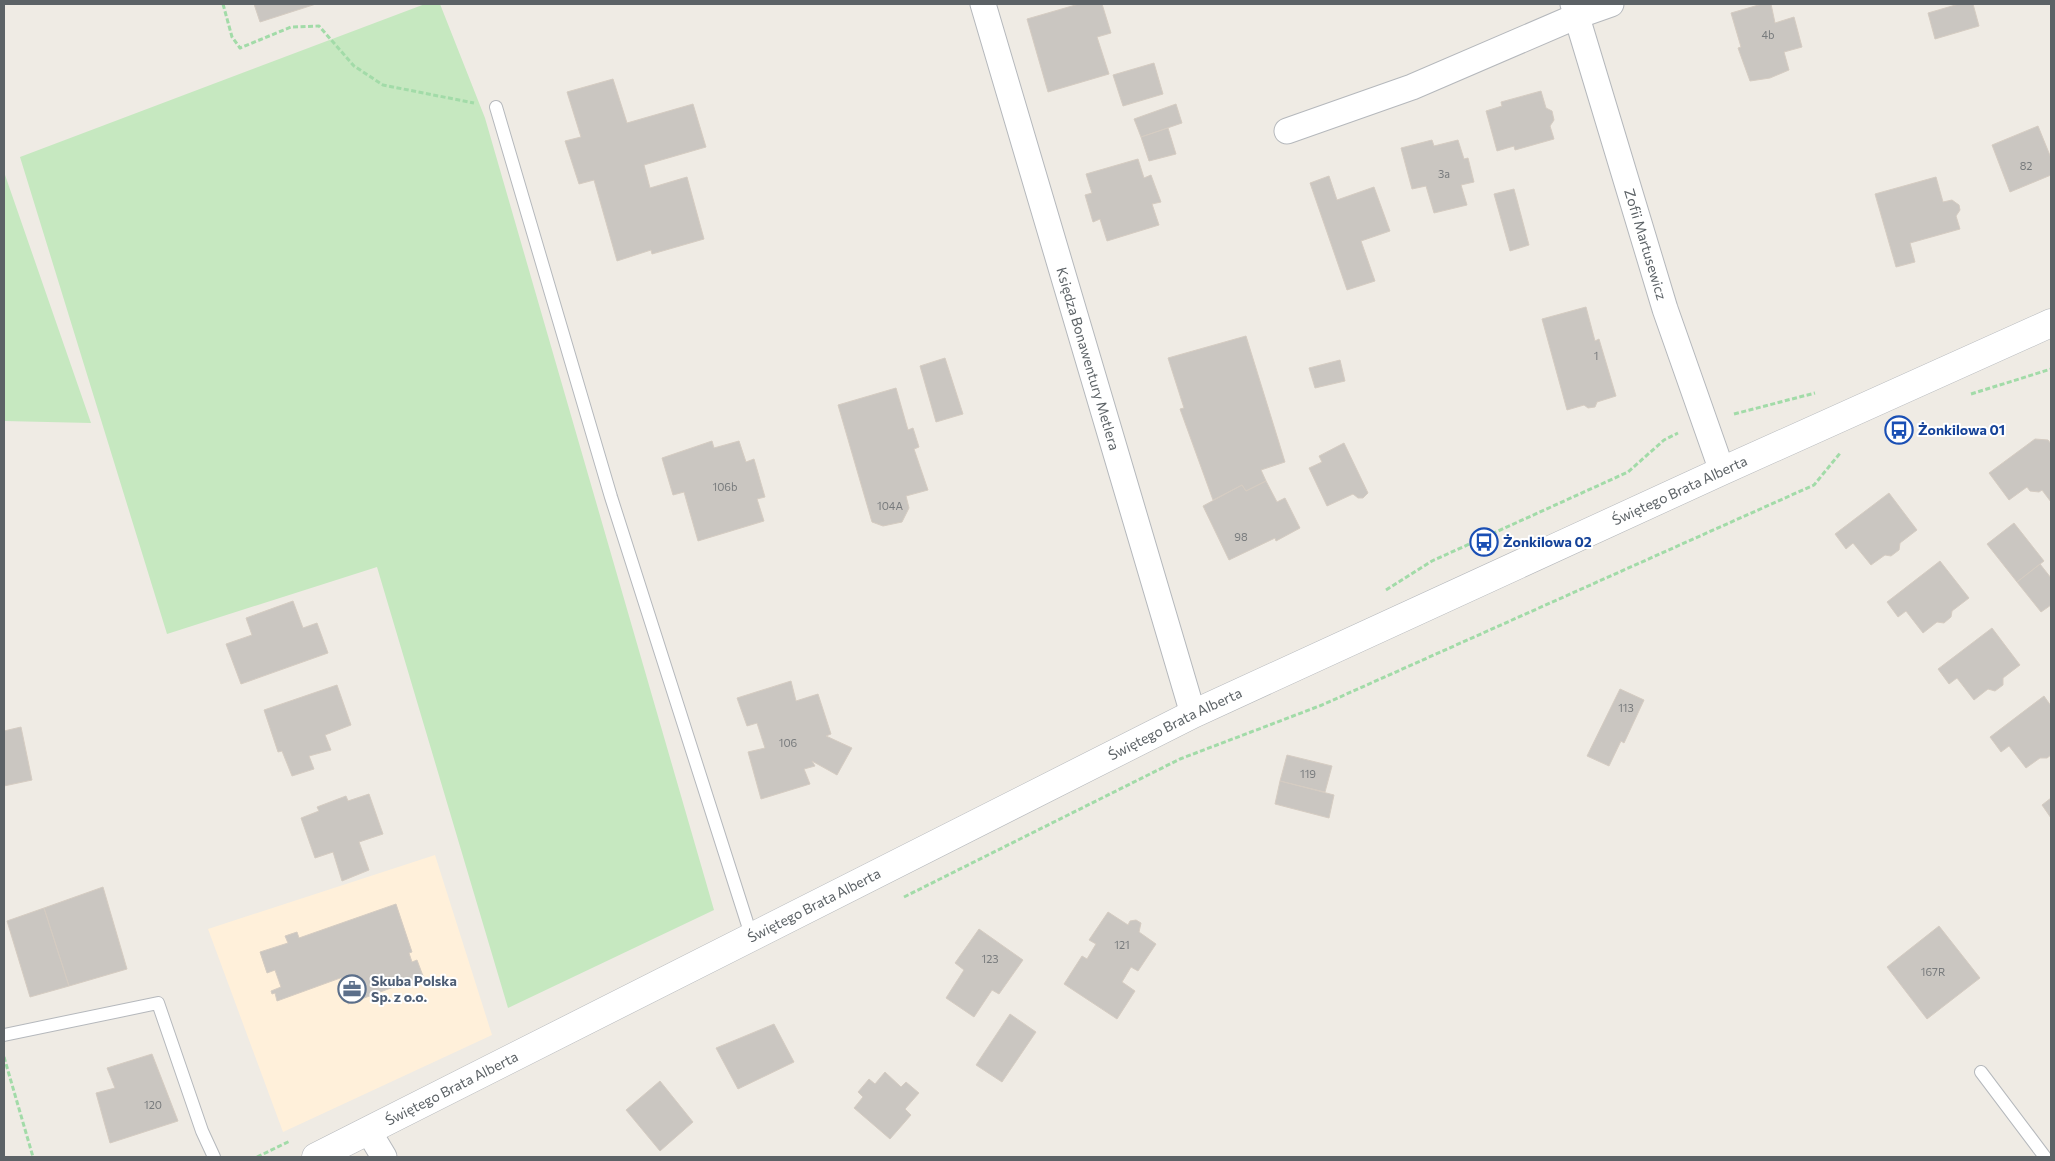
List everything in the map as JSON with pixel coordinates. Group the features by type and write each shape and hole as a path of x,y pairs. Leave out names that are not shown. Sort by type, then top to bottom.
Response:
{"street":[{"name":"Księdza Bonawentury Metlera","path":"983,4 1193,714"},
{"path":"1287,132 1412,86 1575,10 1612,4"},
{"name":"Zofii Martusewicz","path":"1575,10 1666,309 1722,471"},
{"name":"Świętego Brata Alberta","path":"316,1157 369,1132 1193,714 1722,471 2049,329"},
{"path":"369,1132 384,1157"}],"lane":[{"path":"496,107 610,497 752,938"},
{"path":"4,1035 158,1003 202,1131 214,1157"},
{"path":"1981,1072 2045,1157"}],"path":[{"path":"222,4 232,37 240,48 291,27 319,26 354,66 383,85 496,107"},
{"path":"1967,395 1983,392 2051,369"},
{"path":"903,898 1180,759 1322,705 1814,485 1846,447"},
{"path":"4,1056 33,1157"}],"shaded area":[{"path":"435,855 492,1035 283,1132 208,929"}],"green space":[{"path":"425,4 440,4 485,118 714,910 508,1008 377,567 167,634 20,157"},
{"path":"4,172 91,423 4,421"}],"building":[{"path":"254,4 316,4 260,22"},
{"path":"1079,4 1102,4 1111,33 1097,37 1109,74 1048,92 1027,19"},
{"path":"1762,4 1771,4 1775,23 1794,17 1802,47 1784,52 1789,70 1770,78 1750,81 1738,48 1741,47 1731,13"},
{"path":"1959,4 1973,4 1979,26 1935,39 1928,13"},
{"path":"1154,63 1163,94 1123,106 1113,75"},
{"path":"613,79 627,123 693,104 706,147 644,165 650,188 687,177 704,239 652,254 651,250 617,261 594,180 579,184 565,141 581,137 567,92"},
{"path":"1541,91 1546,108 1552,111 1554,120 1550,126 1554,139 1515,150 1514,146 1497,151 1486,111 1502,106 1501,102"},
{"path":"1176,104 1182,123 1141,137 1134,119"},
{"path":"2038,126 2051,158 2051,175 2010,192 1992,145"},
{"path":"1168,128 1176,154 1149,161 1141,137"},
{"path":"1432,140 1434,146 1458,140 1464,159 1468,158 1474,182 1461,185 1467,205 1434,213 1426,186 1412,189 1401,148"},
{"path":"1138,159 1144,178 1151,175 1161,202 1152,204 1159,225 1107,241 1100,219 1093,222 1085,195 1092,193 1086,174"},
{"path":"1329,176 1337,200 1374,187 1390,231 1361,241 1375,281 1347,290 1310,183"},
{"path":"1936,177 1943,202 1952,200 1959,205 1960,210 1956,216 1960,229 1910,243 1915,262 1896,267 1875,194"},
{"path":"1514,189 1529,245 1510,251 1494,194"},
{"path":"1586,307 1595,341 1599,339 1616,396 1597,402 1595,407 1588,408 1584,405 1567,410 1542,319"},
{"path":"1246,336 1285,462 1261,470 1266,481 1246,491 1242,485 1213,500 1180,409 1184,408 1168,358"},
{"path":"945,358 963,414 936,422 920,366"},
{"path":"1340,360 1345,381 1315,388 1309,368"},
{"path":"896,388 908,430 913,428 919,447 914,449 928,490 906,496 909,508 902,522 883,526 872,522 838,405"},
{"path":"2035,439 2048,440 2051,444 2051,502 2042,490 2039,492 2030,491 2027,487 2009,500 1989,473"},
{"path":"712,441 714,448 739,441 746,462 754,459 765,497 757,499 764,521 698,541 684,492 673,495 662,458"},
{"path":"1344,443 1368,493 1363,498 1358,498 1353,494 1327,506 1309,468 1322,462 1319,456"},
{"path":"1266,481 1277,502 1285,498 1300,528 1276,541 1275,538 1229,560 1203,506 1242,485 1246,491"},
{"path":"1889,493 1917,530 1900,543 1899,550 1891,556 1885,555 1871,565 1853,543 1846,549 1835,534"},
{"path":"2014,523 2044,561 2017,582 1987,544"},
{"path":"1940,561 1969,598 1952,611 1951,617 1944,623 1937,622 1923,633 1906,611 1898,617 1887,602"},
{"path":"2040,564 2051,578 2051,605 2041,612 2017,582"},
{"path":"293,601 303,628 317,623 328,653 241,684 226,644 252,635 246,618"},
{"path":"1992,628 2020,665 2003,678 2003,685 1995,691 1988,689 1974,700 1957,678 1949,684 1938,669"},
{"path":"791,681 796,701 818,694 831,734 826,736 852,748 837,775 812,761 815,766 804,769 810,784 761,799 748,752 765,748 757,723 747,726 737,698"},
{"path":"337,685 351,725 325,735 331,750 309,756 314,769 292,776 282,751 278,752 264,710"},
{"path":"1620,689 1644,700 1624,743 1621,741 1609,766 1587,756"},
{"path":"2044,696 2051,706 2051,755 2047,758 2040,758 2026,768 2009,746 2001,752 1990,737"},
{"path":"21,727 32,780 4,786 4,731"},
{"path":"1287,755 1332,766 1325,792 1280,781"},
{"path":"1280,781 1334,795 1329,818 1275,804"},
{"path":"369,794 383,834 359,842 369,870 342,881 333,852 315,858 301,818 319,811 317,807 346,796 348,801"},
{"path":"2051,798 2051,818 2042,805"},
{"path":"103,887 127,969 69,986 44,908"},
{"path":"396,904 412,952 409,953 412,962 417,960 423,976 348,1004 342,986 346,985 343,977 277,1001 275,993 272,994 271,991 281,987 275,970 267,973 260,952 288,943 285,936 297,932 299,938"},
{"path":"44,908 69,986 30,997 7,921"},
{"path":"1108,912 1128,925 1130,921 1136,920 1141,923 1139,932 1156,944 1138,971 1131,967 1122,982 1135,991 1117,1019 1064,984 1082,956 1087,959 1096,944 1089,940"},
{"path":"1939,926 1980,978 1927,1019 1887,967"},
{"path":"979,929 1023,960 999,994 992,990 974,1017 946,998 964,970 955,963"},
{"path":"1010,1014 1036,1032 1002,1082 976,1065"},
{"path":"774,1024 794,1062 738,1089 716,1048"},
{"path":"152,1054 178,1121 110,1143 96,1093 115,1088 107,1068"},
{"path":"885,1072 901,1087 906,1082 919,1093 905,1109 911,1115 890,1139 854,1108 863,1097 858,1092 869,1079 875,1084"},
{"path":"660,1081 693,1122 660,1151 626,1110"}],"place":[{"name":"Żonkilowa 01","path":"1899,430"},
{"name":"Żonkilowa 02","path":"1484,542"},
{"name":"Skuba Polska Sp. z o.o.","path":"352,989"}]}
